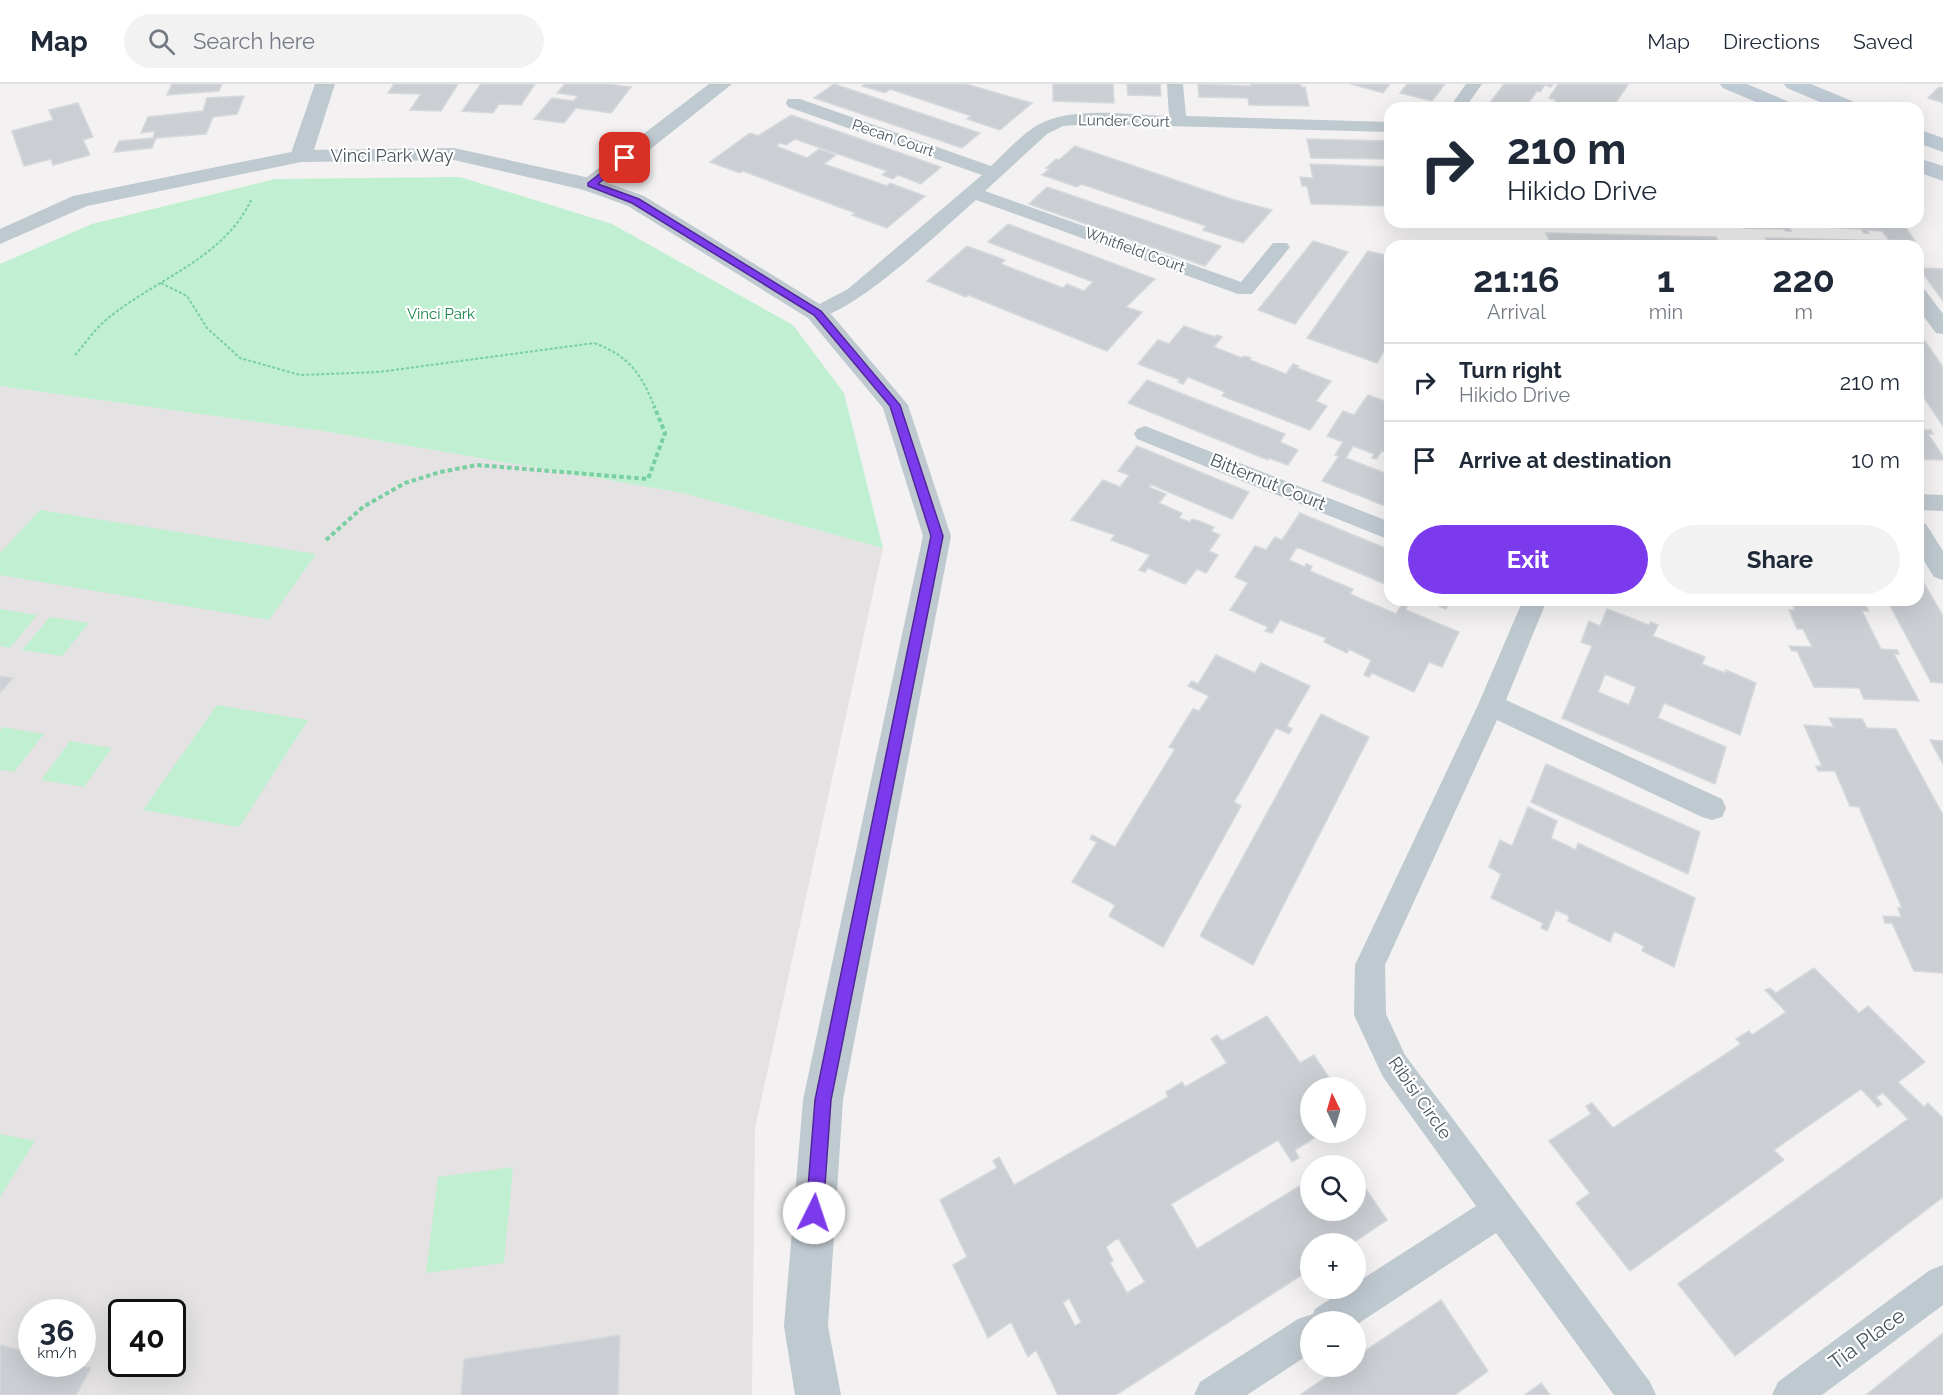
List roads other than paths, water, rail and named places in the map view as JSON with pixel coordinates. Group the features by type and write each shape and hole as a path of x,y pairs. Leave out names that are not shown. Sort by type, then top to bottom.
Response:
{"main road":[{"path":"1730,84 1772,102"},
{"path":"1794,84 1838,102"},
{"path":"1924,138 1943,146"},
{"path":"1924,166 1943,174"}],"street":[{"path":"301,156 325,84"},
{"path":"591,184 722,84"},
{"name":"Vinci Park Way","path":"0,237 81,201 301,156 454,154 591,184 636,201 817,313 895,405 937,536 823,1100 806,1326 818,1395"}],"lane":[{"path":"1175,84 1178,123"},
{"path":"1461,102 1474,84"},
{"name":"Pecan Court","path":"794,103 993,173"},
{"name":"Lunder Court","path":"817,313 855,293 973,193 1041,130 1060,121 1089,119 1384,127"},
{"name":"Whitfield Court","path":"973,193 1245,290 1280,247"},
{"path":"1924,302 1943,328"},
{"name":"Bitternut Court","path":"1145,434 1384,529"},
{"path":"1924,502 1943,503"},
{"path":"1924,540 1943,571"},
{"name":"Ribisi Circle","path":"1532,606 1491,705 1370,965 1370,1015 1394,1066 1637,1395"},
{"path":"1491,705 1712,808"},
{"path":"1345,1311 1501,1210"},
{"name":"Tia Place","path":"1791,1395 1943,1283"},
{"path":"1213,1395 1300,1339"}],"park label":[{"name":"Vinci Park","path":"441,314"}]}
